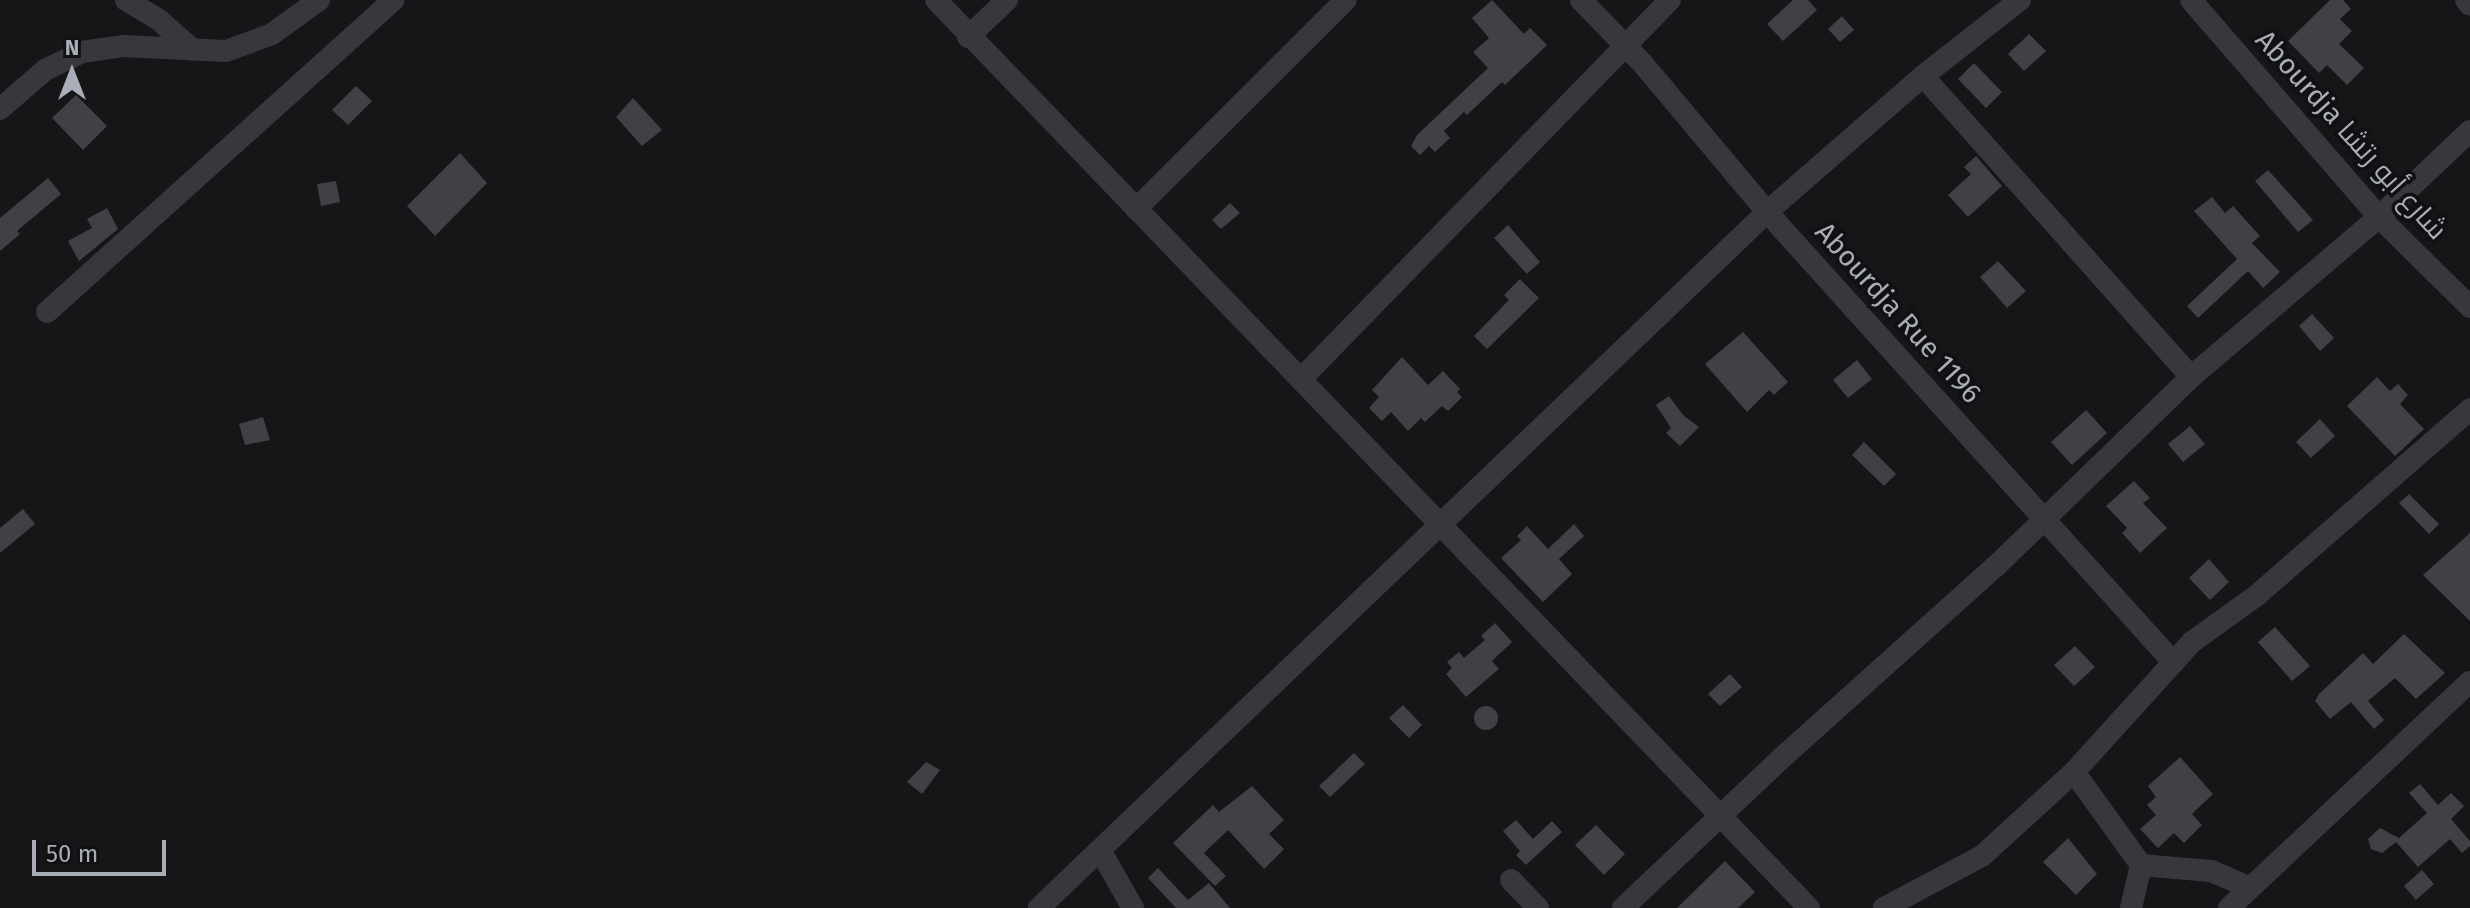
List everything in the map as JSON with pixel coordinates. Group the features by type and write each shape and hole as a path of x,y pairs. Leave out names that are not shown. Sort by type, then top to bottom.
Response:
{"street":[{"path":"126,0 159,20 193,50"},
{"path":"0,109 45,70 82,52 123,46 226,51 257,41 319,0"},
{"path":"47,312 393,0"},
{"path":"936,0 968,37 1441,522 1809,908"},
{"path":"968,37 1007,0"},
{"path":"1136,209 1346,0"},
{"name":"Abourdja Rue 1196","path":"1581,0 1625,46 1767,212 2174,663"},
{"path":"1301,379 1670,0"},
{"path":"1039,908 1767,212 1923,76 2020,0"},
{"name":"Abourdja شارع أبو رتشا","path":"2191,0 2379,217 2470,307"},
{"path":"1923,76 2191,377"},
{"path":"1623,908 2044,519 2191,377 2379,217 2470,131"},
{"path":"1884,908 1982,856 2074,772 2192,642 2256,596 2470,409"},
{"path":"2229,908 2470,682"},
{"path":"2074,772 2141,865 2131,908"},
{"path":"1100,850 1133,908"},
{"path":"2141,865 2211,871 2251,888"},
{"path":"1511,880 1538,908"}],"building":[{"path":"1492,0 1524,34 1530,28 1547,45 1505,85 1502,82 1467,115 1464,112 1444,131 1450,138 1435,152 1429,146 1420,155 1411,146 1417,135 1488,68 1473,52 1489,38 1472,18"},
{"path":"1793,0 1808,0 1817,10 1783,41 1767,24"},
{"path":"2330,0 2343,0 2351,9 2340,19 2352,31 2339,44 2364,68 2347,85 2327,65 2319,73 2288,41"},
{"path":"1842,16 1854,30 1840,42 1828,29"},
{"path":"2029,34 2046,51 2024,71 2008,54"},
{"path":"1974,63 2002,92 1986,108 1958,79"},
{"path":"356,86 372,101 348,125 332,110"},
{"path":"76,95 107,126 83,150 52,118"},
{"path":"633,98 662,130 642,146 616,117"},
{"path":"460,153 487,183 435,236 407,206"},
{"path":"1976,156 2002,186 1968,217 1948,195 1971,174 1964,167"},
{"path":"2268,170 2313,220 2298,232 2255,181"},
{"path":"48,178 61,194 17,231 20,234 0,251 0,218"},
{"path":"336,181 340,202 321,206 317,184"},
{"path":"2212,197 2225,213 2233,206 2260,236 2252,243 2280,272 2263,288 2248,271 2198,318 2187,306 2237,259 2194,211"},
{"path":"1230,203 1240,213 1221,229 1212,220"},
{"path":"107,208 118,229 79,261 68,241 92,228 87,219"},
{"path":"1508,225 1540,262 1527,274 1494,238"},
{"path":"1998,261 2026,291 2007,308 1980,277"},
{"path":"1520,279 1539,298 1487,349 1474,336 1509,300 1504,295"},
{"path":"2312,314 2334,338 2320,351 2299,326"},
{"path":"1743,332 1788,382 1774,395 1769,390 1747,412 1705,364"},
{"path":"1402,357 1428,385 1443,371 1460,389 1457,392 1462,397 1448,411 1442,406 1425,422 1421,418 1408,431 1391,412 1382,421 1369,408 1379,397 1372,390"},
{"path":"1857,360 1872,379 1848,398 1833,380"},
{"path":"2377,377 2390,391 2398,384 2408,395 2400,404 2424,429 2395,456 2347,406"},
{"path":"1669,396 1683,415 1699,427 1680,446 1666,433 1671,428 1656,405"},
{"path":"2086,410 2107,433 2072,465 2051,442"},
{"path":"263,417 270,440 245,445 239,424"},
{"path":"2320,419 2335,436 2311,458 2296,442"},
{"path":"2190,426 2205,444 2183,462 2168,444"},
{"path":"1864,442 1896,474 1884,486 1852,455"},
{"path":"2134,481 2150,498 2143,503 2167,528 2140,553 2122,533 2127,528 2106,506"},
{"path":"2409,494 2439,524 2429,534 2399,503"},
{"path":"23,509 35,524 0,553 0,528"},
{"path":"1574,524 1584,536 1559,559 1572,574 1543,602 1501,558 1521,540 1517,536 1527,526 1548,549"},
{"path":"2470,533 2470,621 2423,575"},
{"path":"2209,559 2229,582 2210,600 2189,578"},
{"path":"1495,623 1512,642 1492,661 1499,669 1466,697 1446,674 1452,668 1447,662 1459,652 1464,658 1485,640 1481,636"},
{"path":"2275,627 2310,666 2292,681 2258,642"},
{"path":"2404,634 2445,673 2416,699 2395,678 2368,701 2384,720 2374,729 2351,702 2330,719 2315,701 2319,694 2363,653 2373,664"},
{"path":"2075,646 2095,667 2074,686 2054,665"},
{"path":"1730,674 1742,687 1720,706 1708,694"},
{"path":"1403,705 1422,725 1409,738 1389,718"},
{"path":"1486,706 1494,710 1498,718 1494,726 1486,730 1478,726 1474,718 1478,710"},
{"path":"1354,753 1365,764 1330,797 1319,786"},
{"path":"2180,757 2213,794 2192,814 2202,825 2184,843 2174,833 2158,848 2140,829 2156,815 2147,805 2156,797 2148,786"},
{"path":"926,762 940,770 922,794 907,782"},
{"path":"2420,784 2438,805 2451,793 2464,806 2451,819 2470,841 2470,846 2462,853 2450,839 2418,867 2396,842 2382,853 2371,849 2368,839 2380,828 2399,838 2427,813 2409,793"},
{"path":"1252,786 1284,820 1269,834 1284,849 1264,869 1228,830 1204,853 1226,876 1215,886 1173,843 1213,805 1219,812"},
{"path":"1516,820 1533,839 1552,821 1562,832 1526,865 1516,855 1520,851 1503,831"},
{"path":"1596,825 1625,854 1604,875 1575,845"},
{"path":"2068,838 2097,874 2076,895 2043,862"},
{"path":"1725,861 1755,892 1738,908 1677,908"},
{"path":"1158,868 1188,900 1209,883 1230,908 1176,908 1148,878"},
{"path":"2422,870 2434,884 2416,900 2404,886"}]}
